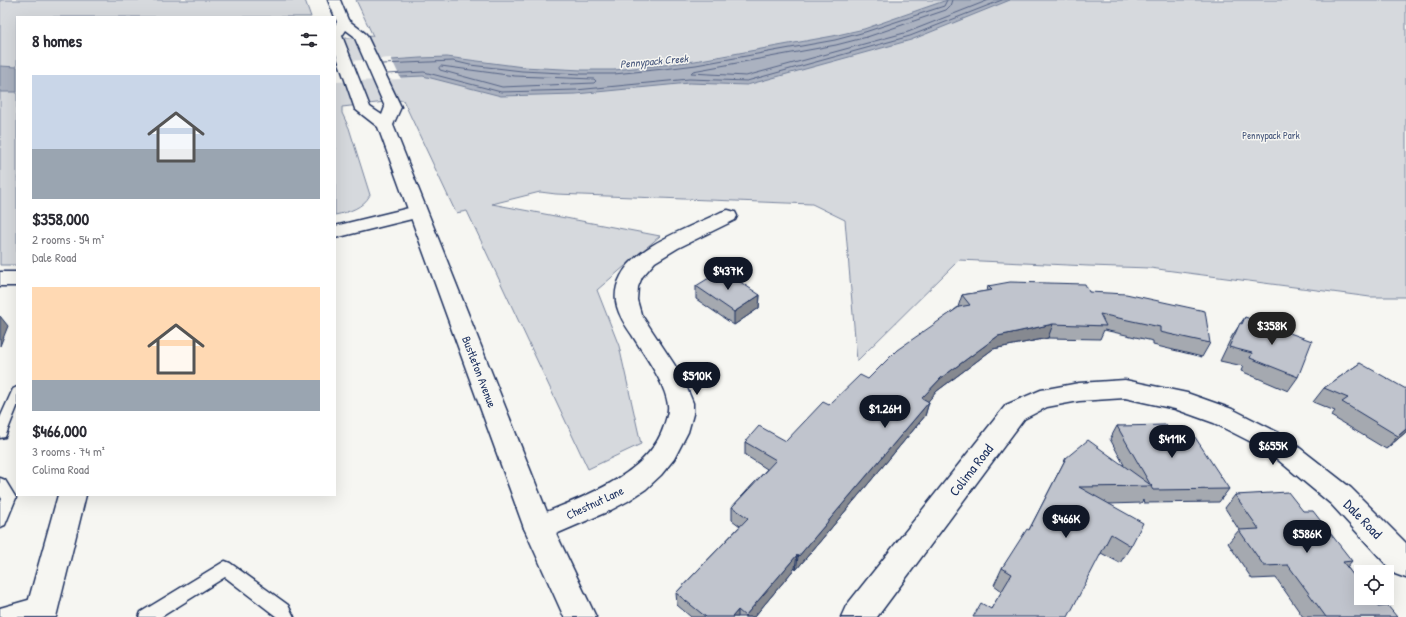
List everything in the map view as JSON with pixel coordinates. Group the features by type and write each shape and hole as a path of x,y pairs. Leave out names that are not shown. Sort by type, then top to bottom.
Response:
{"main road":[{"path":"334,0 343,22 360,34 393,107 386,125 363,109 336,36 343,22"},
{"name":"Bustleton Avenue","path":"386,125 417,212 539,528 580,617"},
{"path":"336,232 417,212"},
{"name":"Chestnut Lane","path":"539,528 614,496 634,484 663,454 679,421 681,405 676,388 630,315 626,304 628,284 638,268 656,252 728,216"},
{"path":"0,279 16,279"},
{"name":"Dale Road","path":"1125,389 1178,400 1223,416 1274,442 1341,496 1406,564"},
{"name":"Colima Road","path":"857,617 1015,412 1041,399 1079,392 1125,389"},
{"path":"42,610 72,496"}],"lane":[{"path":"0,433 16,394"},
{"path":"0,484 9,498 0,521"},
{"path":"147,617 225,568 282,610 286,617"},
{"path":"0,616 42,610"}],"green space":[{"path":"0,0 305,0 311,16 16,16 16,265 0,265"},
{"name":"Pennypack Park","path":"356,0 1406,0 1406,297 1370,297 1150,268 959,260 857,361 845,220 812,204 556,194 540,192 492,204 660,236 597,290 619,346 641,444 588,469 467,211 456,213 403,100 342,107 342,113 349,128 370,195 360,206 350,211 336,215 336,39 373,36"}],"water":[{"path":"947,0 1010,0 911,40 747,85 689,83 576,94 501,96 423,76 336,80 336,64 447,57 523,67 614,70 695,61 864,29"},
{"path":"0,66 16,67 16,92 0,92"}],"pier":[{"path":"391,58 401,79 336,82 336,62"}],"building":[{"path":"722,270 760,295 734,312 696,286"},
{"path":"1010,282 1085,284 1089,292 1126,294 1205,311 1210,343 1160,332 1160,327 1100,314 1106,326 1053,324 998,336 941,378 922,398 929,402 798,557 797,555 745,616 738,610 732,617 706,617 676,593 748,518 732,507 776,460 745,442 759,426 786,441 823,402 829,405 860,375 868,379 897,350 959,307 970,305 962,295 992,290 988,286"},
{"path":"1245,317 1312,341 1298,377 1250,358 1252,353 1229,347 1240,323 1242,324"},
{"path":"1360,363 1406,389 1406,429 1398,436 1342,402 1348,398 1324,388"},
{"path":"1166,425 1170,431 1191,431 1229,489 1153,490 1117,426"},
{"path":"1088,440 1152,486 1079,487 1143,523 1131,546 1111,534 1068,617 973,617 981,603 991,609 1012,574 1002,568 1027,529 1029,530 1066,458"},
{"path":"1288,492 1303,511 1313,511 1352,561 1343,562 1354,576 1354,605 1376,605 1378,607 1388,606 1397,617 1326,617 1288,565 1264,566 1239,530 1259,529 1235,495"}],"water label":[{"name":"Pennypack Creek","path":"654,61"}]}
